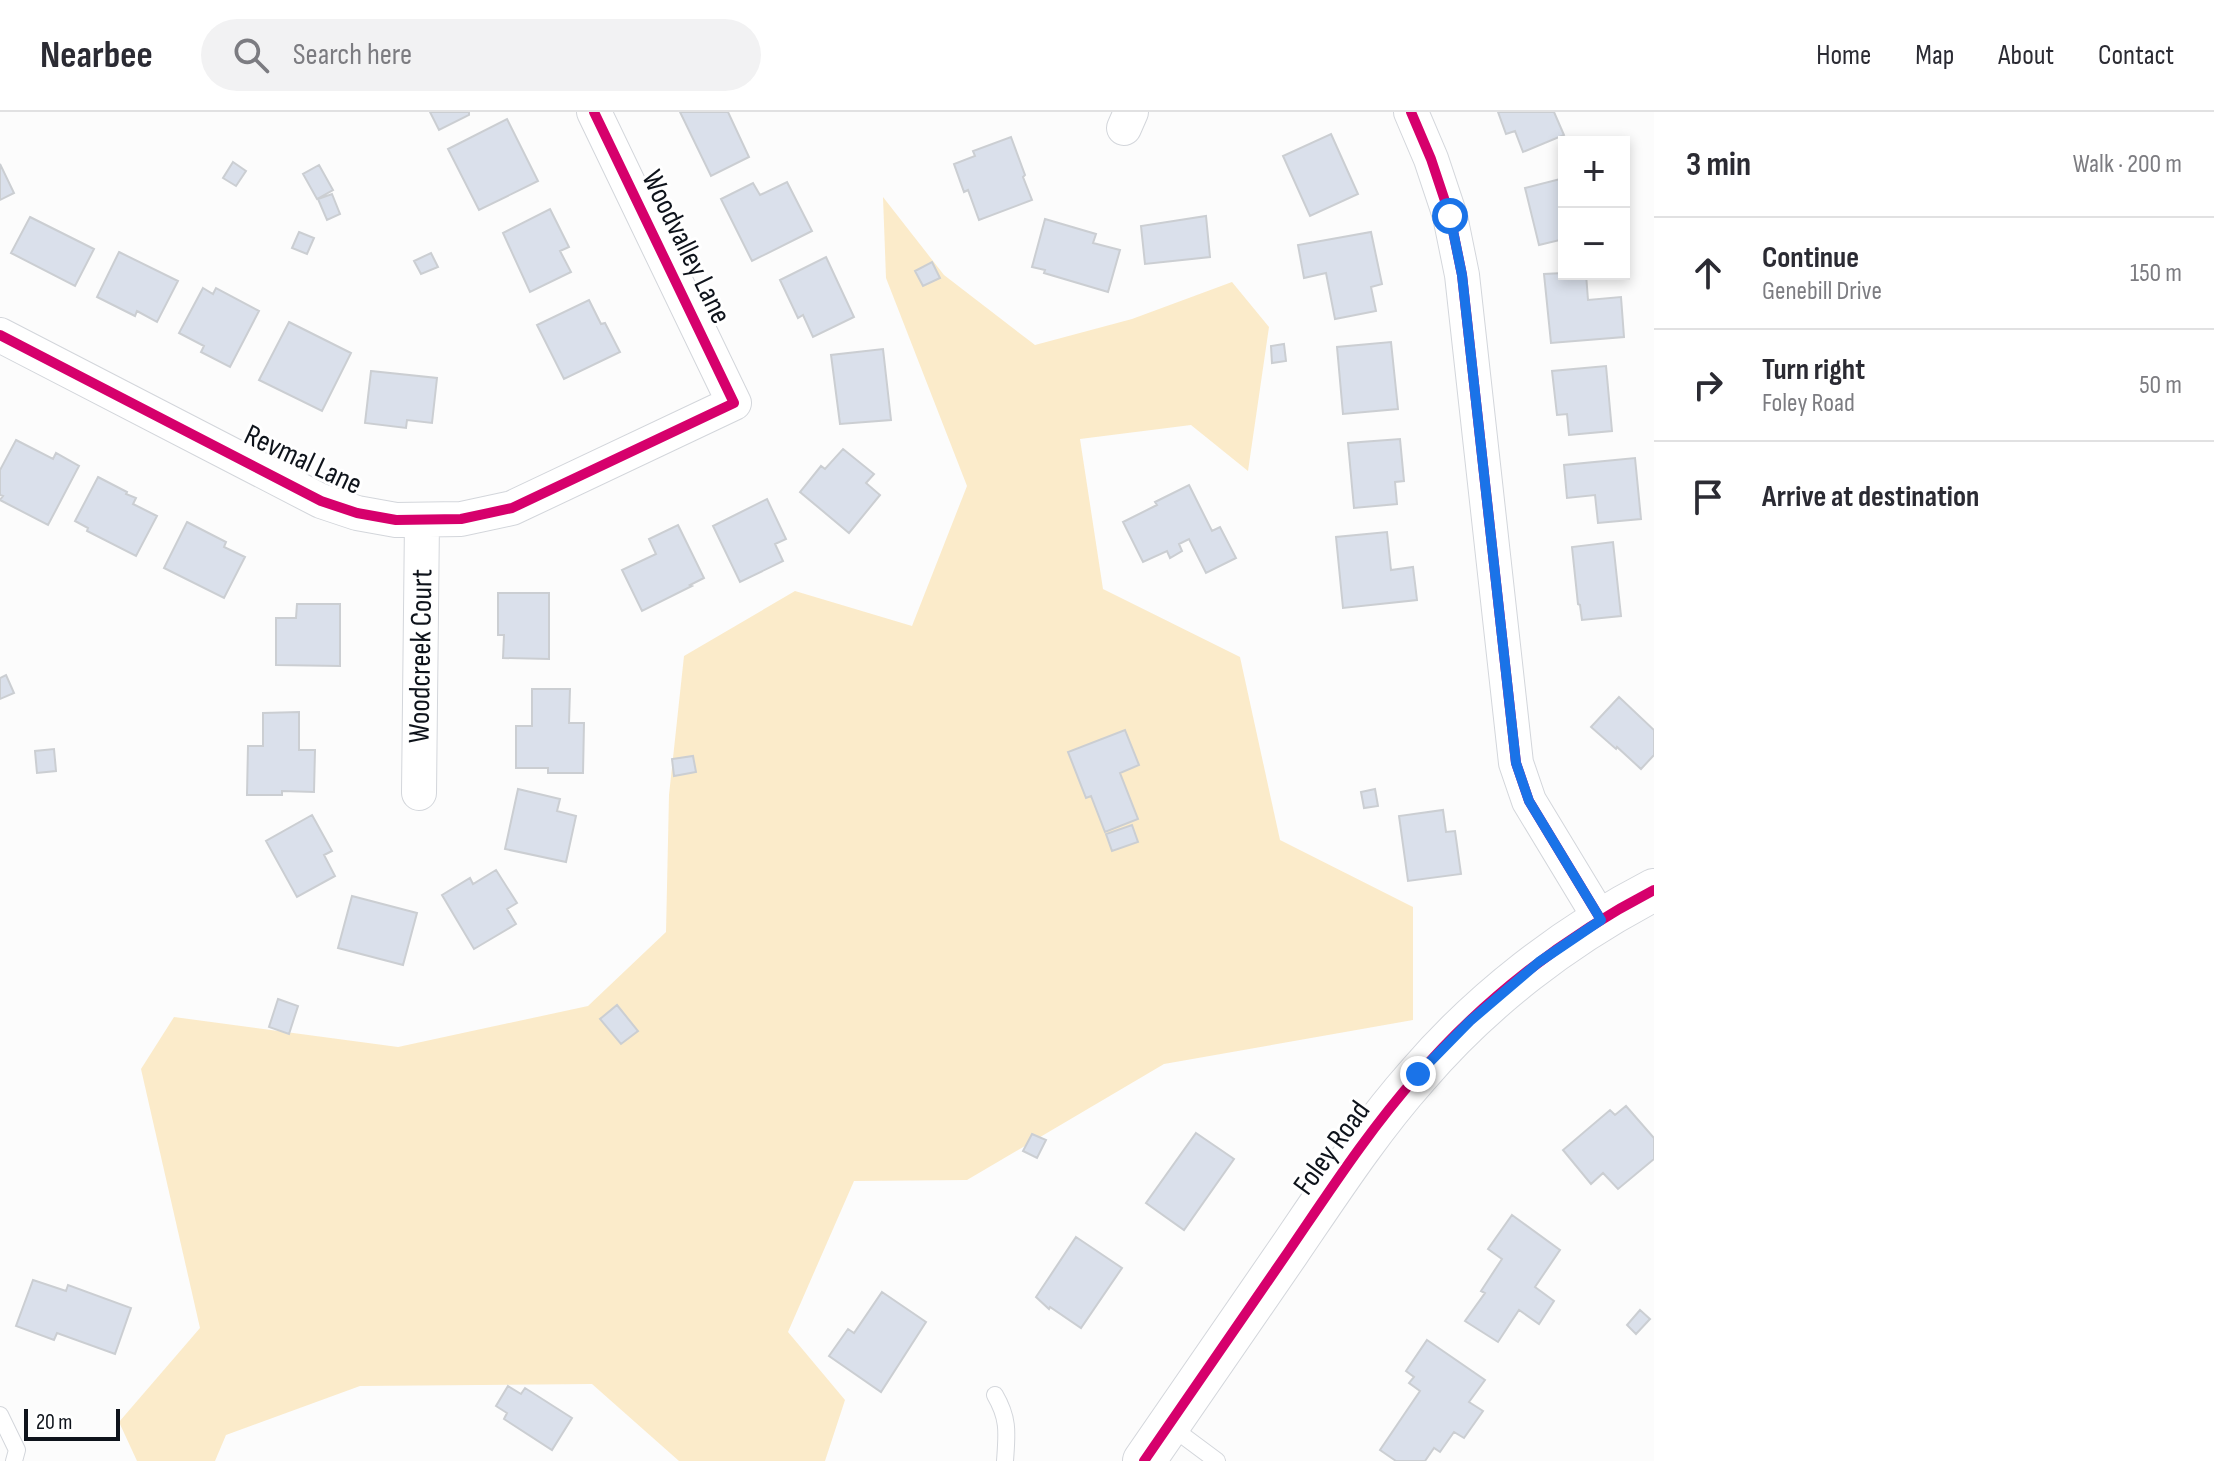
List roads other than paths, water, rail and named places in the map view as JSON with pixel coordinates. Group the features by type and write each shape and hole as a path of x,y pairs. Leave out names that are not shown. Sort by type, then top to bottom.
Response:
{"street":[{"name":"Woodvalley Lane","path":"594,112 734,403"},
{"path":"1411,112 1450,216 1462,275 1516,763 1529,801 1601,920"},
{"name":"Revmal Lane","path":"0,335 321,501 357,513 396,520 461,519 512,508 734,403"},
{"name":"Woodcreek Court","path":"419,793 422,520"},
{"name":"Foley Road","path":"1144,1461 1370,1133 1418,1074 1470,1021 1527,972 1601,920 1654,890"}],"lane":[{"path":"995,1395 1004,1410 1007,1425 1005,1461"},
{"path":"0,1415 17,1450 14,1461"},
{"path":"1169,1425 1217,1461"}]}
